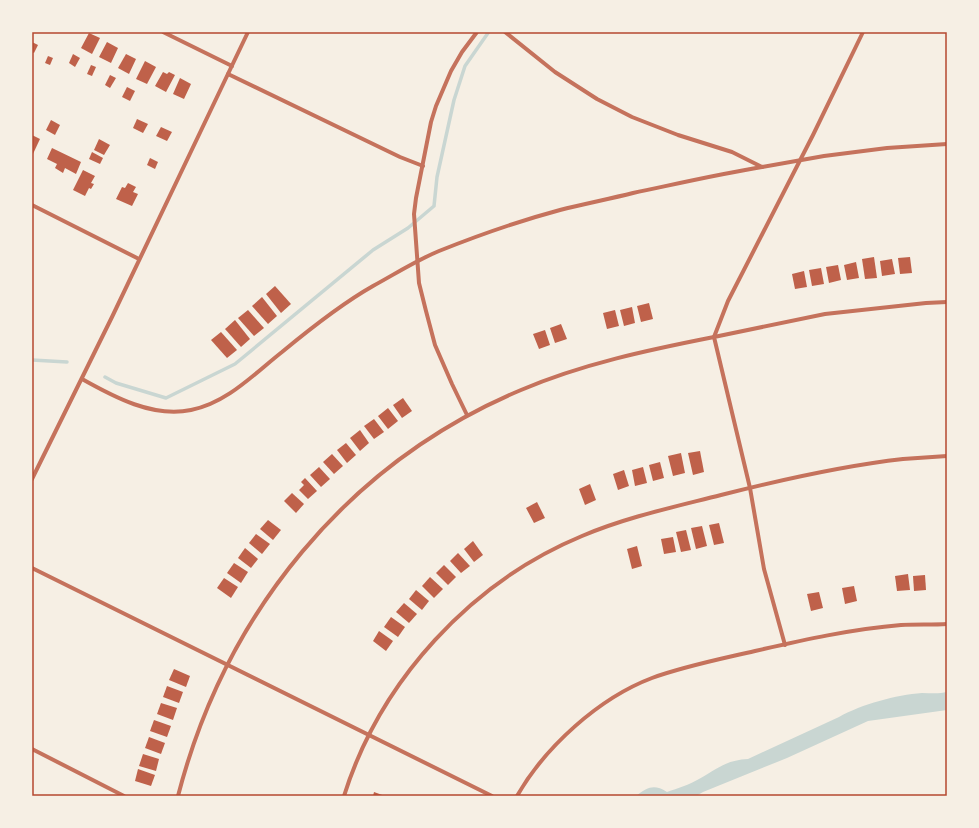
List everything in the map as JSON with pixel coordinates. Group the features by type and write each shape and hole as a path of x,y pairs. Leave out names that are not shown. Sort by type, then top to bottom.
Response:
{"street":[{"path":"163,32 232,66"},
{"path":"32,479 112,317 248,32"},
{"path":"467,415 435,345 419,283 414,214 431,122 444,86 462,52 477,32"},
{"path":"505,32 555,72 597,99 632,117 678,135 732,152 762,167"},
{"path":"784,645 764,569 750,488 714,337 728,301 863,32"},
{"path":"228,74 400,157 423,166"},
{"path":"82,379 114,396 154,410 177,412 202,407 220,400 233,391 300,337 349,301 438,251 495,230 562,210 714,175 800,160 887,148 947,144"},
{"path":"32,204 139,259"},
{"path":"178,796 195,741 227,665 250,623 268,596 294,561 322,528 355,496 389,467 424,442 467,415 523,389 582,368 623,356 826,314 902,305 947,302"},
{"path":"344,796 350,778 376,721 393,694 429,647 450,625 496,585 561,546 610,525 654,512 750,488 837,470 902,460 947,456"},
{"path":"32,568 492,796"},
{"path":"517,796 529,777 554,748 590,715 622,693 651,679 677,670 830,635 902,625 947,624"},
{"path":"32,749 124,796"}],"shaded area":[{"path":"947,692 947,710 868,721 787,758 696,796 636,796 644,790 655,787 667,792 687,785 728,763 748,759 848,712 869,704 912,694"}],"building":[{"path":"89,33 100,38 92,54 81,48"},
{"path":"32,42 38,45 34,53 32,52"},
{"path":"107,42 118,48 111,63 99,57"},
{"path":"73,54 80,58 75,67 69,63"},
{"path":"126,54 136,59 129,74 118,68"},
{"path":"48,56 53,58 50,65 45,63"},
{"path":"145,61 156,67 147,84 136,79"},
{"path":"91,65 96,67 92,76 87,74"},
{"path":"163,72 167,74 169,72 175,75 166,92 155,86"},
{"path":"110,75 116,78 110,88 105,85"},
{"path":"180,78 191,84 184,99 173,94"},
{"path":"127,87 135,91 130,101 122,97"},
{"path":"137,119 148,124 143,133 133,128"},
{"path":"51,120 60,125 55,135 46,130"},
{"path":"161,127 172,132 167,141 156,136"},
{"path":"32,135 40,139 32,156"},
{"path":"99,139 110,145 104,155 94,150"},
{"path":"52,148 81,162 76,174 65,168 63,173 55,168 57,164 47,159"},
{"path":"92,152 103,158 100,164 89,159"},
{"path":"150,158 158,162 155,169 147,165"},
{"path":"83,170 95,176 91,183 94,184 91,189 89,188 85,196 73,190"},
{"path":"128,183 136,187 133,192 138,194 132,206 116,199 122,187 125,188"},
{"path":"874,257 877,278 865,279 862,259"},
{"path":"910,257 912,273 900,274 898,258"},
{"path":"892,259 895,274 882,276 880,261"},
{"path":"856,262 859,278 847,280 844,265"},
{"path":"838,265 841,280 829,283 826,267"},
{"path":"821,268 824,284 812,286 809,270"},
{"path":"804,271 807,287 795,289 792,274"},
{"path":"275,286 291,304 281,313 266,294"},
{"path":"262,297 277,316 268,324 252,306"},
{"path":"649,303 653,319 641,322 637,306"},
{"path":"632,307 635,323 624,326 620,310"},
{"path":"248,310 264,328 254,336 238,318"},
{"path":"615,310 619,326 607,329 603,313"},
{"path":"235,320 250,339 241,347 225,329"},
{"path":"561,324 567,339 555,343 550,328"},
{"path":"545,330 550,345 539,349 533,334"},
{"path":"221,332 237,350 227,358 211,340"},
{"path":"403,398 412,411 402,418 393,405"},
{"path":"388,408 398,421 388,429 378,416"},
{"path":"374,419 384,432 374,439 364,426"},
{"path":"360,430 369,443 360,451 350,438"},
{"path":"346,443 356,455 347,463 337,450"},
{"path":"700,451 704,472 693,475 688,453"},
{"path":"681,453 685,473 673,476 668,456"},
{"path":"332,454 343,466 334,474 323,462"},
{"path":"660,462 664,478 653,481 649,465"},
{"path":"319,467 330,479 321,487 310,475"},
{"path":"643,467 647,483 635,486 632,470"},
{"path":"624,470 629,486 618,490 613,474"},
{"path":"305,478 317,491 308,499 299,490 304,485 301,482"},
{"path":"590,484 596,500 585,505 579,489"},
{"path":"292,493 304,504 296,513 284,501"},
{"path":"537,502 545,518 534,523 526,508"},
{"path":"268,520 281,530 273,540 260,529"},
{"path":"719,523 724,543 714,545 709,525"},
{"path":"702,526 707,546 696,549 691,528"},
{"path":"686,530 691,550 681,552 676,532"},
{"path":"256,534 270,544 262,554 249,543"},
{"path":"673,537 676,552 664,554 661,539"},
{"path":"473,541 483,555 474,562 464,549"},
{"path":"637,546 642,566 632,569 627,549"},
{"path":"245,548 258,559 251,568 238,558"},
{"path":"458,553 470,566 461,573 450,561"},
{"path":"234,563 248,572 241,583 227,573"},
{"path":"444,565 456,577 448,585 436,573"},
{"path":"908,574 910,590 897,591 895,576"},
{"path":"925,575 926,590 914,591 913,576"},
{"path":"430,577 443,589 434,598 422,586"},
{"path":"224,578 238,587 231,598 217,588"},
{"path":"854,586 857,601 845,604 842,588"},
{"path":"416,590 429,601 422,610 409,599"},
{"path":"819,592 823,608 811,611 807,594"},
{"path":"404,603 417,614 409,623 396,612"},
{"path":"391,617 405,627 398,637 384,627"},
{"path":"379,631 393,641 386,651 373,641"},
{"path":"174,669 190,676 186,687 169,680"},
{"path":"167,686 183,692 179,703 163,697"},
{"path":"161,703 177,708 173,720 157,714"},
{"path":"154,720 171,726 167,737 150,731"},
{"path":"149,737 165,743 161,754 145,748"},
{"path":"143,754 159,759 156,771 139,766"},
{"path":"138,769 155,775 151,786 135,781"},
{"path":"374,792 385,796 373,796"}],"waterway":[{"path":"105,377 116,383 166,398 235,364 373,250 408,228 434,206 437,177 454,100 465,66 488,33"},
{"path":"32,360 67,362"}]}
